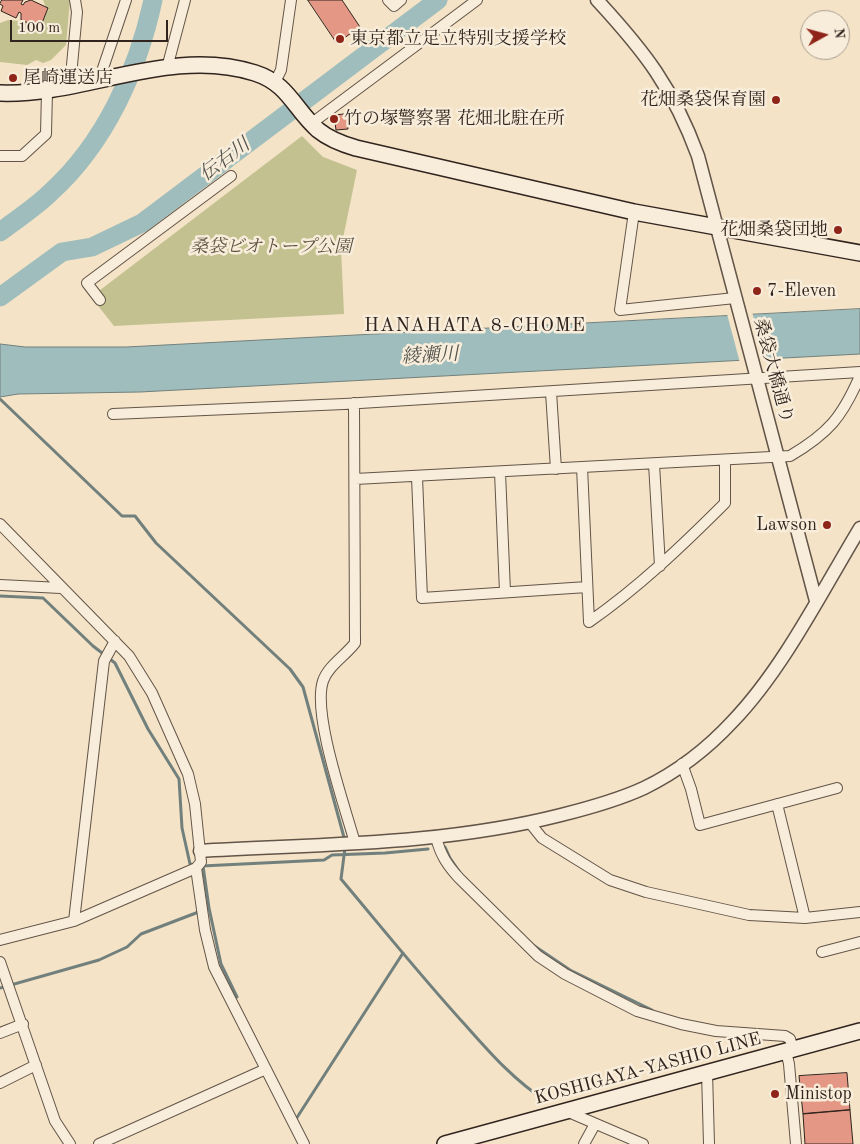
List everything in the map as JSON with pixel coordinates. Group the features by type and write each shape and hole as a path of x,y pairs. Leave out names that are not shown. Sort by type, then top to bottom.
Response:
{"main road":[{"path":"0,94 48,91 162,69 218,64 254,72 275,82 291,97 308,120 326,136 356,148 634,212 860,253"},
{"name":"KOSHIGAYA-YASHIO LINE","path":"445,1144 860,1031"}],"street":[{"path":"70,86 77,12 75,0"},
{"path":"103,79 126,0"},
{"path":"162,69 184,0"},
{"path":"275,82 281,70 290,0"},
{"path":"388,0 394,6 402,0"},
{"path":"308,120 477,0"},
{"name":"桑袋大橋通り","path":"597,0 648,60 677,104 698,156 816,602"},
{"path":"0,156 22,156 46,134 48,91"},
{"path":"100,300 86,283 231,176"},
{"path":"634,212 620,310 736,301"},
{"path":"113,414 551,392 756,375 860,372"},
{"path":"355,479 790,456 813,442 834,424 860,376"},
{"path":"551,392 556,469"},
{"path":"354,403 355,643 327,672 320,697 333,764 355,843"},
{"path":"582,467 589,622 625,596 660,566 725,503 725,460"},
{"path":"654,464 660,566"},
{"path":"500,472 505,592"},
{"path":"417,477 422,598 587,587"},
{"path":"0,524 129,656 152,693 188,774 195,804 201,862 196,868 74,921 0,940"},
{"path":"200,850 355,843 487,832 530,823 614,799 644,788 709,744 734,720 786,650 860,528"},
{"path":"0,585 61,588"},
{"path":"74,921 104,661 115,641"},
{"path":"682,764 700,825 838,788"},
{"path":"777,804 805,918"},
{"path":"530,823 542,838 610,880 646,892 749,915 805,918 860,912"},
{"path":"436,837 443,858 459,878 538,956 565,974 654,1017 716,1031 784,1036 790,1039 789,1064 796,1144"},
{"path":"196,868 205,930 214,967 304,1144"},
{"path":"822,952 860,942"},
{"path":"0,962 55,1121 70,1144"},
{"path":"0,1033 23,1024"},
{"path":"0,1083 36,1065"},
{"path":"99,1144 266,1069"},
{"path":"707,1072 709,1144"},
{"path":"566,1111 643,1144"},
{"path":"584,1144 595,1124"}],"green space":[{"path":"43,0 70,0 66,45 51,60 43,63 36,60 27,65 0,62 0,23 8,20 31,22 49,10 46,8"},
{"name":"桑袋ビオトープ公園","path":"302,136 323,157 357,170 341,248 344,314 114,326 91,297"}],"water":[{"name":"綾瀬川","path":"860,309 860,354 140,392 18,394 0,397 0,344 25,347 126,347"}],"pier":[{"path":"752,312 766,361 740,363 727,314"}],"building":[{"path":"2,0 23,0 21,4 23,5 31,0 48,8 40,28 21,20 21,13 19,12 16,18 1,11 3,6 0,4"},
{"path":"308,0 342,0 360,27 337,43"},
{"path":"347,114 348,129 336,130 335,123 331,123 330,116"},
{"path":"847,1073 850,1110 803,1114 799,1076"},
{"path":"850,1110 853,1144 805,1144 803,1114"}],"waterway":[{"path":"0,232 51,192 88,151 117,104 128,79 147,26 153,0"},
{"name":"伝右川","path":"0,297 62,252 92,247 142,223 438,0"},
{"path":"0,399 122,516 135,516 156,543 290,669 303,687 345,841"},
{"path":"0,596 43,598 93,646 115,663 148,729 179,779 182,828 190,864 196,865"},
{"path":"445,847 461,874"},
{"path":"345,848 341,879 486,1048 514,1076 546,1101"},
{"path":"202,866 324,860 332,855 428,849"},
{"path":"203,866 209,908 221,964 237,997"},
{"path":"0,988 99,960 127,947 141,934 209,908"},
{"path":"533,945 570,970 652,1010"},
{"path":"296,1119 403,953"}],"place":[{"name":"東京都立足立特別支援学校","path":"340,39"},
{"name":"尾崎運送店","path":"13,78"},
{"name":"花畑桑袋保育園","path":"776,100"},
{"name":"竹の塚警察署 花畑北駐在所","path":"334,119"},
{"name":"花畑桑袋団地","path":"838,230"},
{"name":"7-Eleven","path":"757,291"},
{"name":"Lawson","path":"827,525"},
{"name":"Ministop","path":"775,1094"}],"district":[{"name":"HANAHATA 8-CHOME","path":"475,326"}]}
